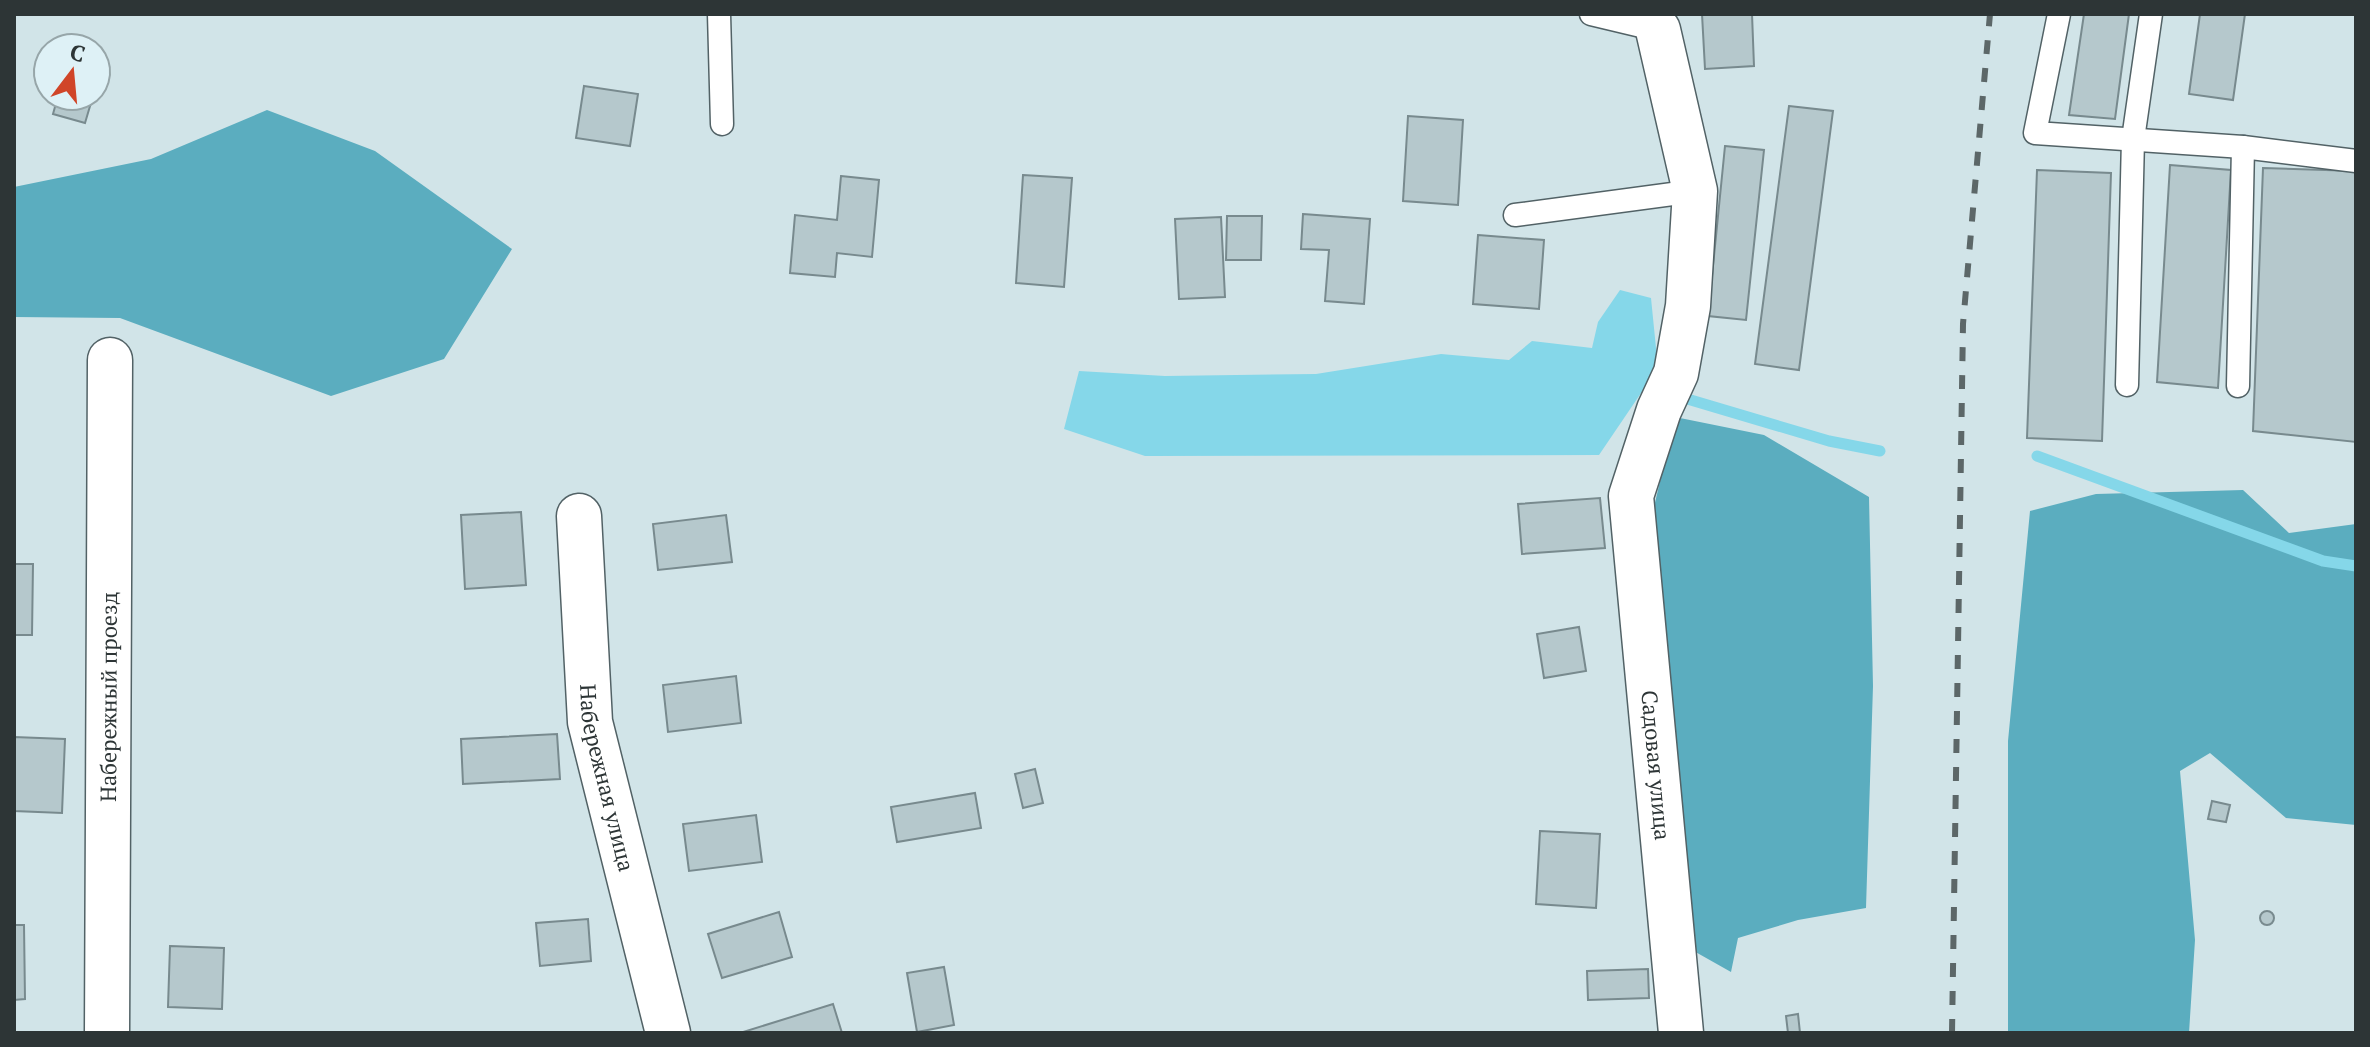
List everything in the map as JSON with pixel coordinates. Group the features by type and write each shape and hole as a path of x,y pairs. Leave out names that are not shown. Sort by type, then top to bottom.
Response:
{"street":[{"path":"1658,30 1695,191"},
{"name":"Садовая улица","path":"1681,1033 1631,496 1659,410 1676,373 1685,334 1695,191"},
{"name":"Набережный проезд","path":"107,1033 110,360"},
{"name":"Набережная улица","path":"579,516 590,722 668,1033"}],"lane":[{"path":"719,14 722,124"},
{"path":"1591,14 1658,30"},
{"path":"2059,14 2035,133 2243,147 2356,161"},
{"path":"2127,385 2133,139 2151,14"},
{"path":"2238,386 2243,147"},
{"path":"1515,215 1695,191"}],"shaded area":[{"path":"267,110 375,151 512,249 444,359 331,396 120,318 14,317 14,187 151,159"},
{"path":"1620,290 1651,298 1658,368 1599,455 1145,456 1064,429 1079,371 1165,376 1316,374 1441,354 1509,360 1532,341 1592,348 1598,322"},
{"path":"1675,417 1764,435 1869,497 1873,686 1866,908 1798,920 1738,938 1731,972 1692,950 1654,507"},
{"path":"2243,490 2289,533 2356,524 2356,825 2286,818 2210,753 2180,771 2195,940 2189,1033 2008,1033 2008,741 2030,511 2096,494"}],"building":[{"path":"1702,14 1752,14 1754,66 1705,69"},
{"path":"2084,14 2129,14 2115,119 2069,115"},
{"path":"2200,14 2245,14 2233,100 2189,94"},
{"path":"584,86 638,94 630,146 576,138"},
{"path":"1789,106 1833,111 1799,370 1755,364"},
{"path":"54,112 88,112 85,123"},
{"path":"1408,116 1463,120 1458,205 1403,201"},
{"path":"1725,146 1764,150 1746,320 1708,316"},
{"path":"2170,165 2231,170 2218,388 2157,382"},
{"path":"2263,168 2356,171 2356,442 2253,431"},
{"path":"2037,170 2111,173 2102,441 2027,438"},
{"path":"1023,175 1072,178 1064,287 1016,283"},
{"path":"841,176 879,180 872,257 837,253 835,277 790,273 795,215 837,220"},
{"path":"1303,214 1370,219 1364,304 1325,301 1329,250 1301,249"},
{"path":"1227,216 1262,216 1261,260 1226,260"},
{"path":"1221,217 1225,297 1179,299 1175,219"},
{"path":"1478,235 1544,240 1539,309 1473,304"},
{"path":"1600,498 1605,548 1522,554 1518,504"},
{"path":"521,512 526,585 465,589 461,515"},
{"path":"726,515 732,562 658,570 653,524"},
{"path":"14,564 33,564 32,635 14,635"},
{"path":"1579,627 1586,671 1544,678 1537,634"},
{"path":"736,676 741,723 668,732 663,685"},
{"path":"557,734 560,779 463,784 461,739"},
{"path":"14,737 65,739 62,813 14,811"},
{"path":"1035,769 1043,803 1023,808 1015,774"},
{"path":"975,793 981,828 897,842 891,807"},
{"path":"2212,801 2230,805 2226,822 2208,819"},
{"path":"756,815 762,862 689,871 683,824"},
{"path":"1540,831 1600,834 1596,908 1536,904"},
{"path":"2267,911 2274,918 2267,925 2260,918"},
{"path":"779,912 792,957 722,978 708,934"},
{"path":"588,919 591,961 540,966 536,923"},
{"path":"14,925 24,925 25,999 14,1000"},
{"path":"170,946 224,948 222,1009 168,1007"},
{"path":"944,967 954,1025 917,1032 907,973"},
{"path":"1648,969 1649,998 1588,1000 1587,971"},
{"path":"833,1004 842,1033 740,1033"},
{"path":"1798,1014 1800,1033 1788,1033 1786,1016"}],"waterway":[{"path":"1684,398 1829,441 1880,451"},
{"path":"2037,456 2323,561 2356,566"}],"railway":[{"path":"1952,1033 1963,324 1990,14"}]}
